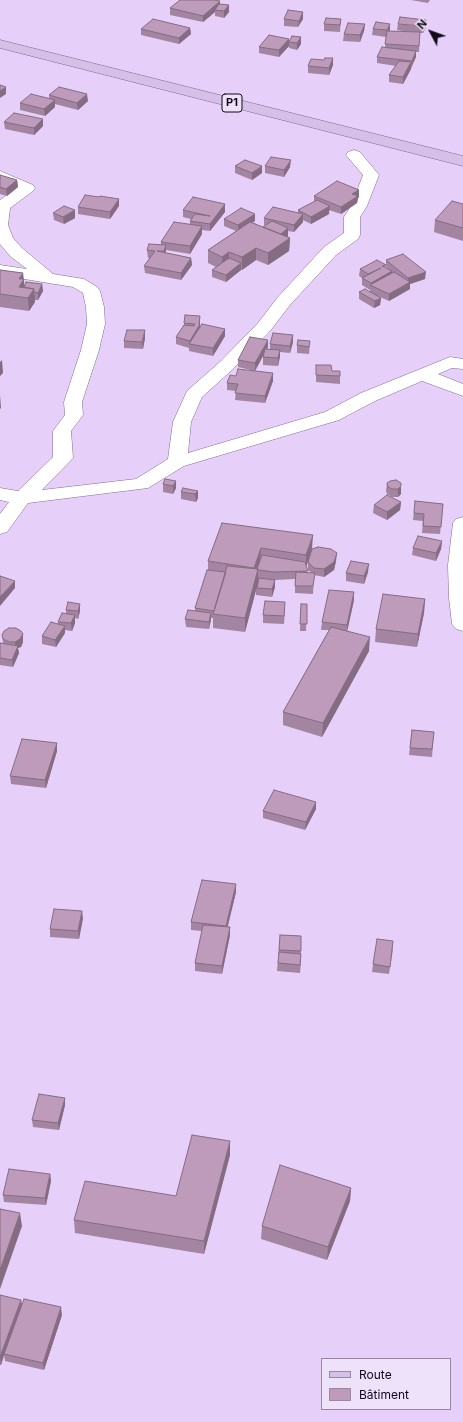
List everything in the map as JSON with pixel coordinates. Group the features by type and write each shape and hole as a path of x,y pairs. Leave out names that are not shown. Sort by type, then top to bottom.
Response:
{"main road":[{"name":"P1","path":"0,44 463,161"}],"street":[{"path":"177,462 182,422 194,396 228,365 264,327 284,301 330,250 352,235 352,217 359,206 371,175 354,155"},
{"path":"0,176 27,188 2,206 0,225 5,239 16,252 48,278"},
{"path":"0,270 78,283 91,291 95,307 96,324 90,350 73,402 74,415 62,431 63,458 22,498 0,528"},
{"path":"0,494 22,498 141,484 177,462 332,416 368,397 450,362 463,364"},
{"path":"421,374 463,390"},
{"path":"463,523 458,565 459,598 463,624"}],"building":[{"path":"180,0 220,1 203,16 170,8"},
{"path":"219,4 229,5 224,11 215,10"},
{"path":"288,10 303,12 299,21 284,19"},
{"path":"400,17 426,20 424,26 398,24"},
{"path":"326,18 341,19 340,25 324,24"},
{"path":"153,19 190,28 179,38 141,29"},
{"path":"376,22 390,24 387,30 373,29"},
{"path":"348,23 365,24 360,35 344,34"},
{"path":"387,31 420,32 419,46 385,44"},
{"path":"269,35 289,39 279,50 259,47"},
{"path":"292,36 301,37 297,43 289,42"},
{"path":"382,47 416,51 412,61 377,57"},
{"path":"325,58 333,58 329,68 308,66 311,59 324,60"},
{"path":"399,61 411,62 403,77 389,75"},
{"path":"0,85 6,87 0,91"},
{"path":"59,87 87,94 77,103 49,95"},
{"path":"31,94 55,100 44,109 20,103"},
{"path":"14,113 43,119 34,128 4,122"},
{"path":"271,157 291,160 284,170 265,166"},
{"path":"245,160 262,166 252,173 235,166"},
{"path":"0,175 17,180 6,189 0,187"},
{"path":"337,181 359,190 352,194 358,196 341,207 314,196"},
{"path":"85,195 119,199 110,212 78,207"},
{"path":"193,197 225,204 210,224 190,221 195,214 210,216 183,210"},
{"path":"317,200 330,206 311,217 298,210"},
{"path":"452,201 463,204 463,228 435,220"},
{"path":"64,206 75,210 63,217 53,213"},
{"path":"273,207 303,214 294,225 264,218"},
{"path":"241,208 255,214 238,225 224,219"},
{"path":"272,221 288,228 281,234 263,227"},
{"path":"174,222 202,226 190,246 161,242"},
{"path":"250,222 290,238 268,253 256,248 242,257 229,252 222,257 208,250"},
{"path":"149,244 166,245 164,251 157,251 191,258 181,273 144,266 155,251 147,250"},
{"path":"403,254 426,272 408,278 386,260"},
{"path":"229,258 241,263 226,275 212,270"},
{"path":"377,260 386,265 382,266 392,271 371,283 362,278 381,268 368,274 360,269"},
{"path":"0,270 23,273 19,279 24,279 19,287 34,289 28,298 0,294"},
{"path":"394,272 410,282 389,294 370,285"},
{"path":"26,282 42,284 38,293 34,292 34,289 24,287"},
{"path":"365,289 381,298 375,301 359,292"},
{"path":"185,315 200,316 200,324 190,341 176,337 184,325 194,326 195,324 184,323"},
{"path":"202,324 225,329 213,348 189,344"},
{"path":"127,330 145,330 142,342 124,341"},
{"path":"273,333 293,335 290,346 270,344"},
{"path":"250,337 268,340 255,363 238,360"},
{"path":"298,340 310,341 309,347 297,345"},
{"path":"265,349 280,350 278,358 263,357"},
{"path":"316,365 331,365 332,371 340,371 340,376 316,375"},
{"path":"238,369 273,373 265,396 235,393 238,384 227,383 230,375 236,376"},
{"path":"165,479 176,481 173,486 163,484"},
{"path":"396,480 401,483 401,486 398,489 388,487 387,483"},
{"path":"183,488 198,491 195,494 181,492"},
{"path":"387,495 401,502 387,512 374,505"},
{"path":"415,501 443,504 441,527 423,526 424,514 414,513"},
{"path":"222,523 313,535 306,555 261,548 254,568 208,561"},
{"path":"418,536 442,541 436,553 413,548"},
{"path":"318,547 331,549 337,553 334,562 324,569 314,568 308,562 312,549"},
{"path":"262,555 305,562 308,571 274,572 258,570 257,569"},
{"path":"351,561 369,564 364,576 346,573"},
{"path":"227,566 258,569 245,618 213,614"},
{"path":"207,570 226,572 214,611 195,608"},
{"path":"296,572 315,573 313,586 295,586"},
{"path":"0,576 15,581 0,597"},
{"path":"259,578 275,580 272,589 257,588"},
{"path":"329,590 354,592 347,625 322,622"},
{"path":"383,594 425,599 418,634 376,629"},
{"path":"265,601 285,602 284,616 263,615"},
{"path":"68,602 80,604 78,611 66,610"},
{"path":"301,604 307,604 307,624 300,624"},
{"path":"188,610 211,613 209,622 185,619"},
{"path":"62,613 75,615 71,623 58,622"},
{"path":"51,622 65,626 55,640 42,636"},
{"path":"331,627 370,637 323,723 283,712"},
{"path":"9,628 16,628 21,631 23,634 20,639 15,642 9,642 3,639 2,635 4,631"},
{"path":"0,643 18,646 12,660 0,658"},
{"path":"412,730 434,732 432,749 410,748"},
{"path":"22,739 57,743 45,780 10,776"},
{"path":"274,790 316,802 306,822 263,811"},
{"path":"202,880 236,884 226,926 191,922"},
{"path":"54,909 82,911 78,931 50,929"},
{"path":"203,925 230,927 222,966 195,963"},
{"path":"280,935 301,936 301,951 279,950"},
{"path":"377,939 393,941 390,967 373,964"},
{"path":"279,952 301,954 300,965 278,963"},
{"path":"39,1094 65,1098 58,1123 32,1120"},
{"path":"192,1135 230,1141 204,1241 74,1220 85,1181 176,1196"},
{"path":"280,1165 351,1188 328,1247 262,1226"},
{"path":"9,1169 50,1174 45,1198 3,1195"},
{"path":"0,1209 20,1213 0,1270"},
{"path":"0,1295 21,1300 0,1357"},
{"path":"24,1299 61,1307 43,1363 4,1354"}]}
